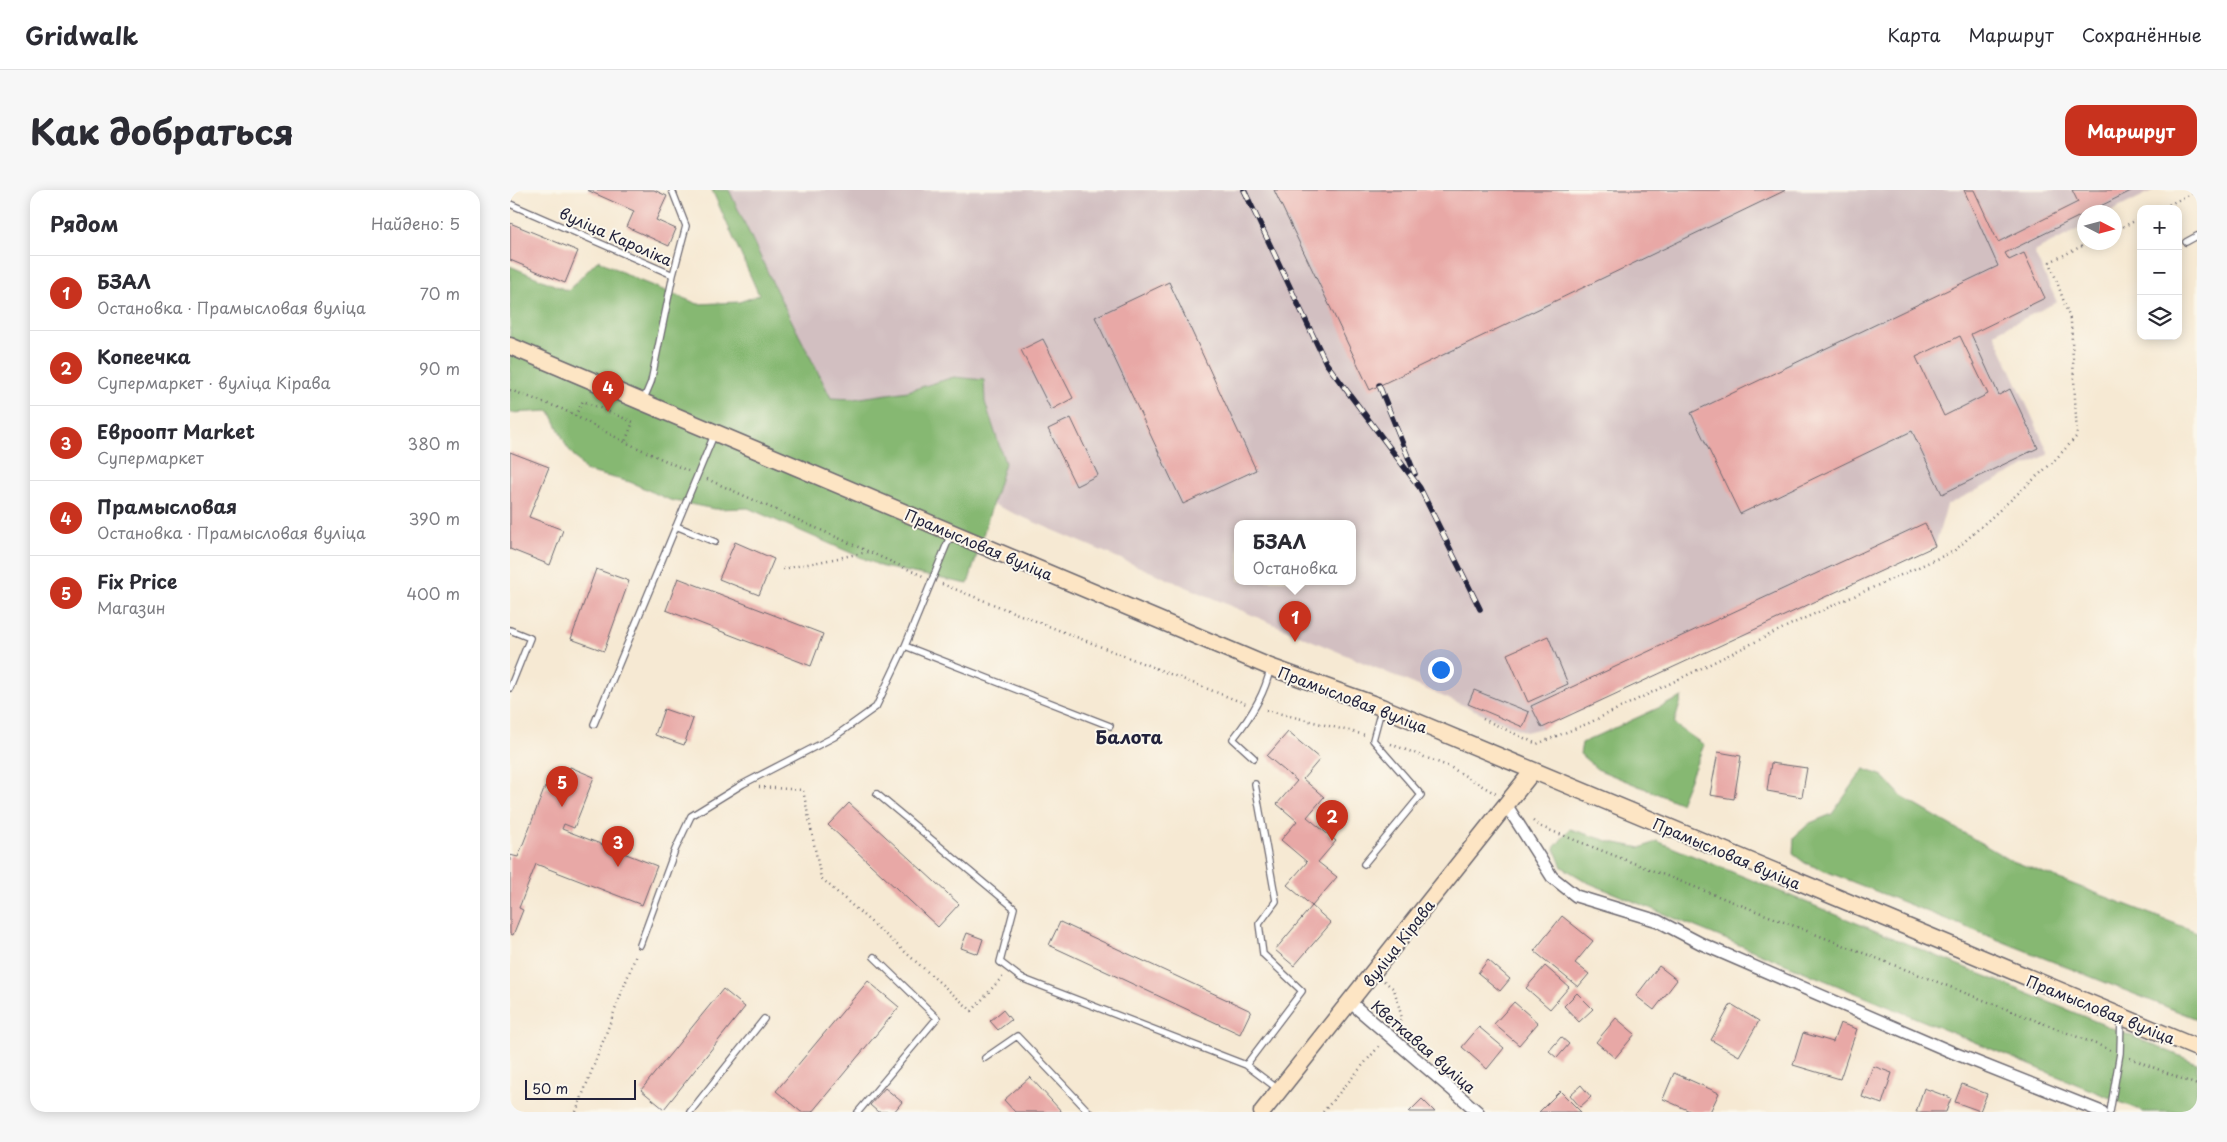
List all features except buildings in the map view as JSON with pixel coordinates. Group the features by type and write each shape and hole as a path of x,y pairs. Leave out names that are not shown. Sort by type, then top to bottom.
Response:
{"main road":[{"name":"Прамысловая вуліца","path":"510,346 1270,667 1381,708 2197,1048"},
{"name":"вуліца Кірава","path":"1262,1112 1351,1003 1532,772"}],"street":[{"path":"1508,804 1552,877 1576,896 1658,921 1702,944 1954,1053 2102,1112"},
{"name":"Кветкавая вуліца","path":"1351,1003 1478,1112"}],"lane":[{"path":"672,190 686,226 673,275"},
{"name":"вуліца Кароліка","path":"510,204 673,275 651,382 642,402"},
{"path":"2186,242 2197,236"},
{"path":"594,724 714,433"},
{"path":"676,526 714,542"},
{"path":"640,944 691,816 743,784 834,737 876,707 905,646 951,532"},
{"path":"510,630 530,638 510,688"},
{"path":"905,646 1110,726"},
{"path":"1254,758 1233,739 1248,719 1268,681 1270,667"},
{"path":"1364,864 1421,795 1373,740 1381,708"},
{"path":"1246,1065 1302,991 1263,954 1259,924 1276,900 1255,784"},
{"path":"877,794 1014,908 1000,962 1021,978 1246,1065 1280,1090"},
{"path":"858,1112 937,1018 874,957"},
{"path":"2110,1112 2120,1053 2121,1017"},
{"path":"690,1112 764,1019"},
{"path":"985,1058 1017,1036 1089,1112"}],"path":[{"path":"2168,205 2197,191"},
{"path":"2122,227 2137,220"},
{"path":"1483,719 1537,744 1589,722 1794,624 1954,551 2053,462 2077,436 2072,322 2050,262 2077,248"},
{"path":"510,390 562,409 625,442 931,579 1254,707 1374,737 1450,768 1508,804"},
{"path":"575,416 583,401 633,422 625,442"},
{"path":"784,569 870,551"},
{"path":"743,784 803,790 821,878 972,1011 1009,969"},
{"path":"1531,820 1548,829 2120,1053 2197,1086"},
{"path":"576,1112 640,944"},
{"path":"1323,1112 1402,1018 1394,989"}],"shaded area":[{"path":"729,190 2154,190 2122,206 2077,205 2077,230 2034,252 2057,302 1994,333 2049,454 1947,505 1935,546 1542,728 1526,732 847,442"}],"green space":[{"path":"712,190 729,190 776,290 831,398 854,399 908,391 954,377 984,380 985,402 1005,463 968,584 883,567 748,508 714,509 670,500 630,482 586,471 567,447 550,411 510,413 510,266 568,291 598,260 638,280 698,304 739,302 759,295"},
{"path":"1682,697 1674,724 1704,745 1680,803 1597,769 1580,754 1582,743"},
{"path":"1864,769 1883,776 1902,797 2010,860 2197,932 2197,1019 1805,863 1793,854 1794,837 1810,823 1832,814"},
{"path":"1570,829 1611,842 1641,848 1657,841 2197,1063 2197,1112 2144,1112 1589,883 1562,867 1554,848"}],"railway":[{"path":"1244,190 1326,363 1420,488 1480,609"},
{"path":"1379,385 1415,474"}],"place":[{"name":"Прамысловая","path":"608,412"},
{"name":"БЗАЛ","path":"1295,642"},
{"name":"Fix Price","path":"562,807"},
{"name":"Копеечка","path":"1332,841"},
{"name":"Евроопт Market","path":"618,867"}],"district":[{"name":"Балота","path":"1129,736"}]}
